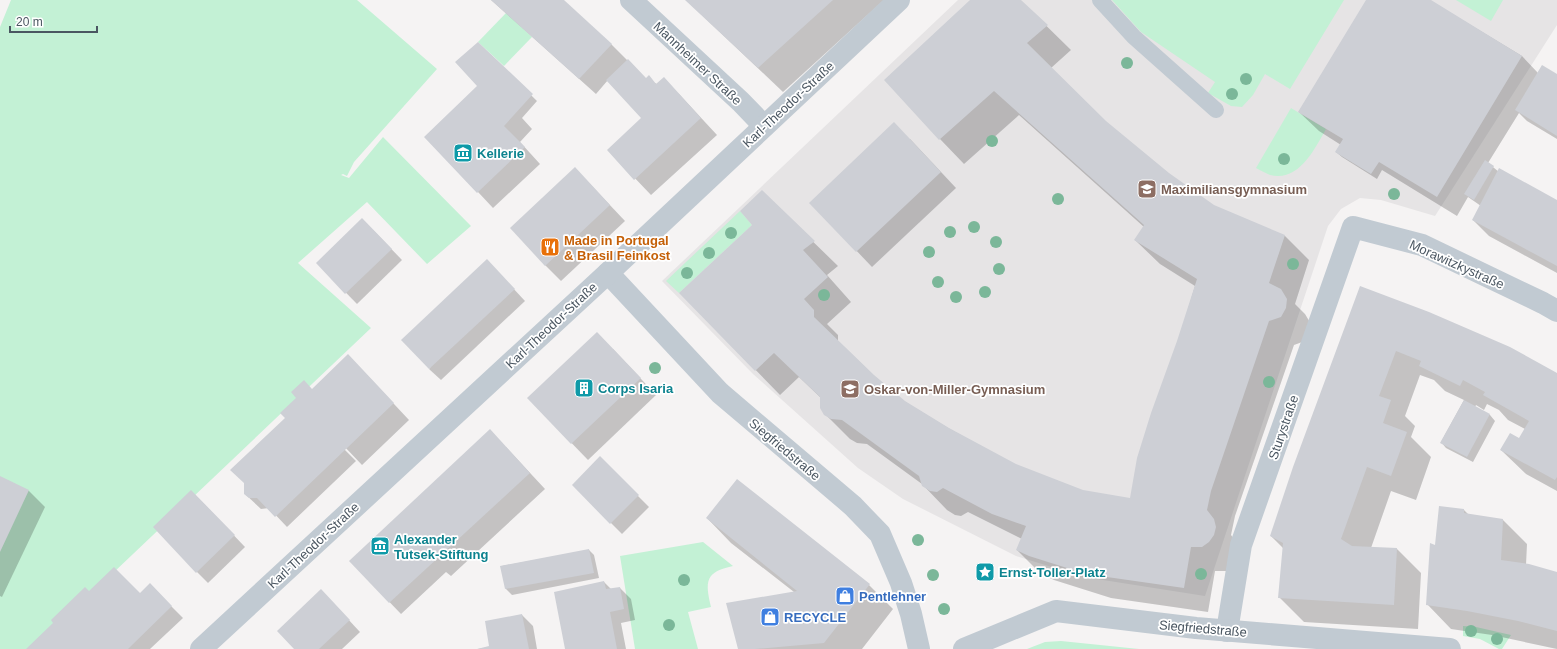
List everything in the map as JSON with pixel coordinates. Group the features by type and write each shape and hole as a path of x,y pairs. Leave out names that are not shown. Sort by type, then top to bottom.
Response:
{"street":[{"name":"Mannheimer Straße","path":"631,0 741,102 764,126"},
{"name":"Karl-Theodor-Straße","path":"201,649 608,273 899,0"},
{"name":"Morawitzkystraße","path":"1353,227 1422,245 1557,311"},
{"name":"Sturystraße","path":"1227,631 1241,545 1353,227"},
{"name":"Siegfriedstraße","path":"608,273 720,393 853,506 880,534 901,583 911,614 919,649"},
{"name":"Siegfriedstraße","path":"964,649 1056,611 1227,631 1450,649"}],"lane":[{"path":"1100,0 1134,37 1216,110"}],"shaded area":[{"path":"958,0 1557,0 1557,25 1435,216 1381,200 1360,198 1341,209 1328,226 1205,596 1084,577 1016,556 903,499 858,468 753,374 662,281"}],"green space":[{"path":"11,0 357,0 437,69 354,162 347,176 343,174 341,175 349,178 383,137 471,226 427,264 367,202 298,263 371,328 33,649 0,649 0,27"},
{"path":"1112,0 1344,0 1290,89 1265,74 1253,95 1242,107 1231,106 1208,93 1215,82 1141,32"},
{"path":"1456,0 1503,0 1491,21"},
{"path":"506,13 532,37 504,66 478,42"},
{"path":"1291,108 1326,129 1311,155 1297,169 1289,174 1280,176 1270,175 1256,168"},
{"path":"740,211 752,225 679,293 666,281"},
{"path":"703,542 733,566 717,571 709,579 708,590 711,607 688,612 698,649 635,649 620,556"},
{"path":"1463,626 1476,627 1511,635 1502,649 1499,649 1480,639 1463,636"},
{"path":"1061,641 1139,649 1027,649 1045,642"}],"building":[{"path":"491,0 564,0 612,44 579,79"},
{"path":"685,0 833,0 758,68"},
{"path":"970,0 1021,0 1048,25 1027,43 1106,121 1169,173 1214,205 1285,235 1269,283 1281,289 1287,299 1286,308 1281,317 1269,321 1211,491 1207,510 1214,519 1216,527 1214,535 1209,542 1202,547 1191,547 1184,588 1086,574 1029,556 1016,550 1026,526 992,514 943,488 937,492 930,491 922,486 919,476 842,420 831,419 824,415 820,408 820,397 774,353 755,371 679,293 752,225 740,211 762,190 815,241 803,250 828,277 804,299 814,310 814,317 874,375 905,401 949,428 1016,464 1083,490 1130,498 1137,458 1197,279 1134,240 1144,225 994,91 939,140 884,80"},
{"path":"1366,0 1431,0 1522,56 1437,197 1379,162 1371,174 1335,152 1343,139 1298,112"},
{"path":"478,42 533,94 504,126 525,147 477,193 424,137 477,86 455,62"},
{"path":"628,59 646,78 649,75 656,84 664,77 701,118 634,180 607,150 641,118 606,80"},
{"path":"1542,65 1557,74 1557,136 1515,110"},
{"path":"894,122 941,172 856,252 809,203"},
{"path":"1485,160 1494,166 1474,200 1464,194"},
{"path":"575,167 610,205 545,266 510,228"},
{"path":"1499,168 1557,200 1557,266 1472,220"},
{"path":"362,218 392,249 345,294 316,263"},
{"path":"487,259 515,289 429,369 401,340"},
{"path":"1360,286 1429,312 1510,347 1557,373 1557,477 1555,480 1500,450 1510,433 1519,438 1529,421 1483,395 1485,392 1463,380 1460,386 1419,366 1421,361 1396,351 1379,396 1391,400 1383,423 1407,432 1391,476 1367,467 1341,539 1352,546 1397,548 1394,605 1278,598 1283,543 1270,536 1293,467"},
{"name":"Corps Isaria","path":"597,332 641,378 571,444 527,398"},
{"path":"348,354 394,403 275,517 257,498 249,498 244,494 244,483 230,470 285,418 280,413 296,398 291,392 304,380 312,389"},
{"path":"1464,400 1490,414 1467,457 1440,443"},
{"path":"490,429 530,473 389,603 349,561"},
{"path":"600,456 639,495 610,524 572,485"},
{"path":"0,476 29,490 0,552"},
{"path":"737,479 870,584 824,643 738,649 726,603 797,591 706,518"},
{"path":"191,490 235,535 196,573 153,527"},
{"path":"1439,506 1464,509 1464,513 1503,519 1501,560 1529,564 1557,572 1557,631 1518,621 1426,605 1430,543 1435,545"},
{"path":"589,549 594,573 505,589 500,566"},
{"path":"114,567 140,593 150,583 172,606 128,649 26,649 53,623 51,620 85,587 89,591"},
{"path":"604,581 606,589 620,587 624,609 610,612 617,649 565,649 554,592"},
{"path":"321,589 350,620 319,649 294,649 277,631"},
{"path":"522,614 529,649 477,649 489,646 485,621"}],"place":[{"name":"Kellerie","path":"463,153"},
{"name":"Maximiliansgymnasium","path":"1147,189"},
{"name":"Made in Portugal & Brasil Feinkost","path":"550,247"},
{"name":"Corps Isaria","path":"584,388"},
{"name":"Oskar-von-Miller-Gymnasium","path":"850,389"},
{"name":"Alexander Tutsek-Stiftung","path":"380,546"},
{"name":"Ernst-Toller-Platz","path":"985,572"},
{"name":"Pentlehner","path":"845,596"},
{"name":"RECYCLE","path":"770,617"}]}
